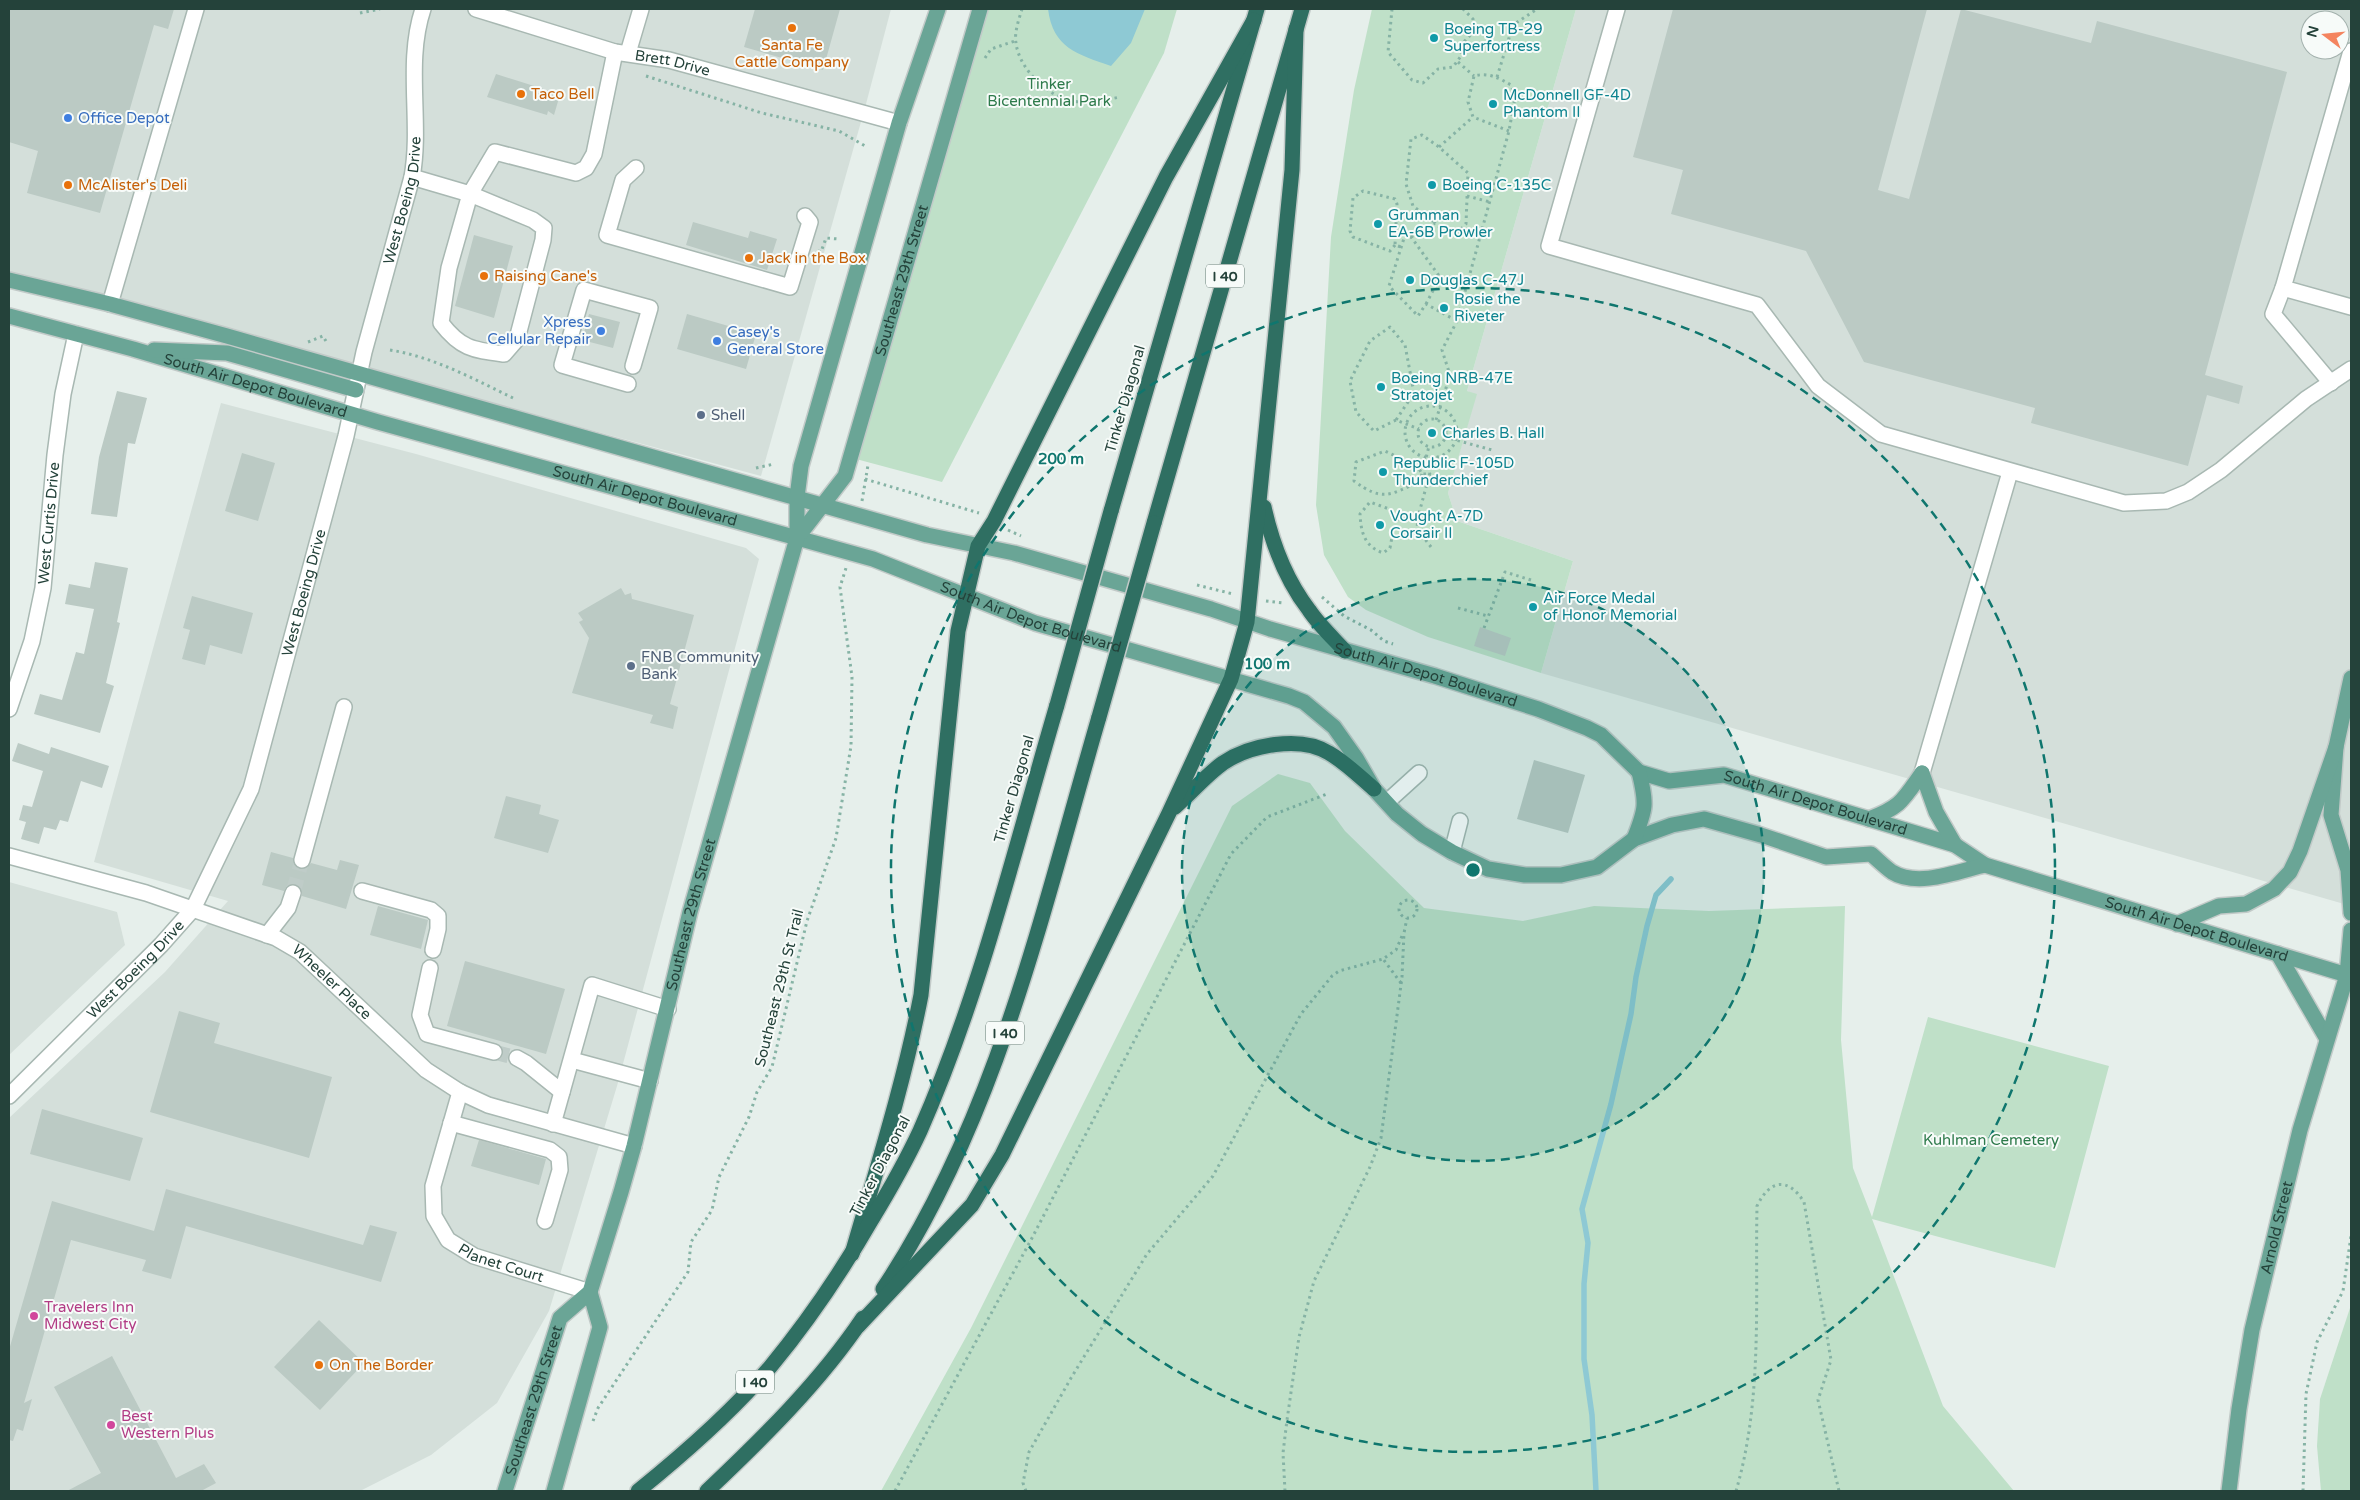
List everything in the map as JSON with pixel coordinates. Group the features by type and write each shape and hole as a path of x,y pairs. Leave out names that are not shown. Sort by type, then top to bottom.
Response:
{"highway":[{"name":"I 40","path":"707,1491 758,1443 801,1396 858,1326 893,1274 931,1208 968,1131 1016,1003 1302,9"},
{"path":"852,1254 898,1094 912,1040 921,994 958,631 978,546 994,521 1166,176 1255,14"},
{"name":"Tinker Diagonal","path":"638,1491 678,1458 729,1410 770,1367 808,1318 852,1254 919,1133 948,1063 974,987 1255,14"},
{"path":"858,1326 972,1205 1002,1155 1169,813 1231,679 1247,622 1260,493 1292,170 1296,29"},
{"path":"1260,493 1270,538 1285,569 1308,610 1345,651"},
{"path":"1169,813 1224,762 1261,747 1282,743 1300,743 1329,753 1374,789"}],"main road":[{"name":"Southeast 29th Street","path":"505,1491 560,1318 590,1292 634,1146 690,912 797,538 797,498 802,461 899,123 938,9"},
{"name":"Southeast 29th Street","path":"797,538 824,506 845,476 980,9"},
{"name":"South Air Depot Boulevard","path":"9,280 110,304 358,383 653,455 927,535 1014,553 1201,606 1247,622 1482,691 1587,728 1601,735 1639,772 1669,780 1724,775 1955,844 1985,865 2350,974"},
{"name":"South Air Depot Boulevard","path":"9,316 133,350 378,422 851,552 906,570 965,596 1035,623 1289,696 1304,702 1318,711 1345,740 1374,789 1422,834 1452,852 1488,869 1525,875 1561,875 1597,867 1634,840 1672,825 1704,819 1761,835 1826,857 1871,854 1892,872 1906,878 1943,875 1985,865"},
{"path":"133,350 227,353 358,383"},
{"path":"2178,924 2219,906 2246,904 2274,889 2290,872 2300,851 2336,746 2351,678"},
{"path":"2336,746 2331,815 2348,870 2351,913"},
{"path":"1634,840 1645,812 1645,796 1639,772"},
{"path":"1869,818 1889,812 1904,801 1922,773"},
{"path":"1922,773 1936,812 1955,844"},
{"name":"Arnold Street","path":"2229,1491 2239,1409 2252,1330 2300,1130 2326,1039 2350,974 2351,930"},
{"path":"2278,954 2326,1039"},
{"path":"554,1491 600,1327 590,1292"}],"street":[{"path":"110,304 196,9"},
{"name":"West Boeing Drive","path":"9,1096 161,945 192,909 250,789 352,413 358,383 412,177 416,154 415,53 419,21 423,9"},
{"name":"Brett Drive","path":"476,9 622,52 669,60 899,123"},
{"path":"412,177 470,194 533,220 544,228 543,240 517,339 504,354 476,351 454,339 441,323 449,268 470,194 495,152 576,173 586,168 594,154 622,52 641,9"},
{"path":"1617,9 1549,246 1757,305 1818,386 1881,434 2124,503 2166,501 2188,492 2221,470 2306,399 2351,369"},
{"path":"2331,383 2273,314 2283,288 2351,51"},
{"path":"636,168 623,180 607,235 790,287 810,222 805,216"},
{"path":"2283,288 2351,307"},
{"path":"628,384 562,365 584,290 650,308 634,366"},
{"name":"West Curtis Drive","path":"9,709 32,641 43,588 55,455 63,394 76,334"},
{"path":"1922,773 2010,472"},
{"path":"302,860 344,707"},
{"path":"1387,802 1419,773"},
{"path":"1452,852 1460,822"},
{"name":"Wheeler Place","path":"9,856 146,893 267,934 300,952 426,1070 460,1092 488,1105 634,1146"},
{"path":"362,891 431,910 438,916 438,928 433,950"},
{"path":"267,934 288,908 293,894"},
{"path":"430,968 420,1015 427,1034 494,1052"},
{"path":"553,1124 592,985 668,1009"},
{"path":"517,1058 562,1092"},
{"path":"572,1060 650,1081"},
{"name":"Planet Court","path":"460,1092 433,1186 434,1216 448,1240 474,1256 590,1292"},
{"path":"451,1122 550,1150 559,1157 560,1170 545,1221"}],"path":[{"path":"360,13 380,9"},
{"path":"1022,9 1015,41 1018,56 1038,81 1050,91 1072,101 1096,102 1120,97"},
{"path":"1392,9 1388,52 1412,80 1423,83 1438,69 1454,67 1458,62 1462,44 1475,30 1473,19 1463,9"},
{"path":"1497,77 1513,25 1537,9"},
{"path":"1458,62 1474,76"},
{"path":"1436,420 1450,376 1442,350 1457,321 1509,131 1515,97 1511,85 1497,77 1483,73 1474,76"},
{"path":"646,76 762,113 839,131 867,147"},
{"path":"1473,117 1468,102 1474,76"},
{"path":"1473,117 1509,131"},
{"path":"1439,147 1473,117"},
{"path":"1422,135 1439,147 1468,174 1467,196 1466,224 1458,232 1444,232 1413,206 1406,184 1411,139 1422,135"},
{"path":"1363,191 1395,199 1397,204 1395,245 1390,250 1353,237 1350,232 1354,198 1363,191"},
{"path":"1467,196 1490,202"},
{"path":"1411,236 1440,277 1418,316 1388,286 1405,235 1411,236 1435,223"},
{"path":"1395,245 1401,247"},
{"path":"1426,304 1457,321"},
{"path":"1396,420 1414,393 1405,345 1390,327 1370,341 1350,381 1356,412 1374,431 1396,420 1419,429"},
{"path":"323,336 328,344"},
{"path":"390,350 406,352 470,377 524,403"},
{"path":"1423,407 1439,407 1453,418 1457,426 1456,440 1450,451 1443,456 1426,458 1416,454 1409,445 1405,431 1407,424 1416,411 1423,407"},
{"path":"1436,420 1443,424 1445,437 1440,444 1429,446 1419,438 1419,429 1424,422 1436,420"},
{"path":"1445,437 1492,450"},
{"path":"1418,467 1426,458 1429,446"},
{"path":"1386,450 1418,467 1422,474 1419,482 1386,496 1369,492 1354,481 1356,462 1386,450"},
{"path":"1431,547 1417,529 1418,517 1434,458"},
{"path":"752,469 774,464"},
{"path":"1422,474 1431,474"},
{"path":"860,514 865,479"},
{"path":"1370,502 1389,509 1395,520 1390,548 1383,553 1375,550 1362,534 1360,514 1370,502"},
{"path":"1395,520 1418,517"},
{"name":"Southeast 29th St Trail","path":"592,1426 598,1408 688,1272 691,1242 712,1210 718,1177 749,1117 758,1092 772,1067 806,921 836,838 850,755 852,677 840,588 851,552"},
{"path":"1484,628 1504,572 1531,580"},
{"path":"1458,608 1488,616"},
{"path":"895,1491 1032,1238 1231,854 1267,818 1327,794"},
{"path":"1409,900 1416,906 1416,911 1413,916 1407,918 1400,914 1399,908 1401,903 1409,900"},
{"path":"1285,1491 1284,1445 1300,1337 1314,1281 1370,1167 1382,1138 1407,918"},
{"path":"1026,1491 1023,1483 1029,1452 1071,1378 1147,1254 1213,1176 1302,1014 1332,976 1339,971 1384,959 1396,950 1404,933"},
{"path":"1384,959 1401,984"},
{"path":"1736,1491 1746,1457 1756,1369 1757,1206 1762,1194 1773,1185 1780,1183 1796,1189 1804,1202 1831,1360 1818,1400 1839,1491"},
{"path":"2303,1491 2306,1394 2318,1342 2343,1290 2351,1236"}],"shaded area":[{"path":"9,9 891,9 761,476 9,273"},
{"path":"1576,9 2351,9 2351,906 1541,673 1573,561 1457,521 1448,493 1476,395 1467,391"},
{"path":"221,403 416,454 746,548 759,559 617,1086 549,1311 497,1403 431,1455 360,1491 9,1491 9,1118 165,972 228,901 94,862"},
{"path":"9,882 117,912 125,945 9,1055"}],"green space":[{"name":"Tinker Bicentennial Park","path":"986,9 1177,9 1164,53 942,482 856,459"},
{"path":"1372,9 1576,9 1467,391 1477,394 1448,493 1457,521 1573,561 1541,673 1428,637 1366,610 1348,597 1324,555 1316,505 1331,237 1354,90"},
{"name":"Kuhlman Cemetery","path":"1278,774 1310,783 1345,831 1424,908 1523,921 1594,906 1709,911 1845,906 1841,1040 1853,1168 1872,1217 1928,1017 2109,1066 2055,1268 1872,1219 1943,1406 2014,1491 881,1491 971,1328 1232,806"},
{"path":"2351,1305 2351,1491 2321,1491 2317,1446 2320,1399"}],"water":[{"path":"1048,9 1145,9 1131,43 1111,66 1077,53 1061,41 1055,33"}],"building":[{"path":"9,9 174,9 168,29 154,25 100,213 27,193 38,151 9,142"},
{"name":"Santa Fe Cattle Company","path":"755,9 840,9 823,70 744,47"},
{"path":"1673,9 1927,9 1878,190 1909,199 1961,9 2091,43 2097,21 2287,72 2205,375 2243,386 2239,404 2207,395 2188,466 2031,423 2035,408 1864,362 1806,251 1671,214 1683,170 1633,157"},
{"name":"Taco Bell","path":"496,74 553,92 553,96 559,98 554,115 548,111 547,115 487,97"},
{"name":"Jack in the Box","path":"693,222 748,238 750,231 777,239 767,270 686,245"},
{"name":"Raising Cane's","path":"474,235 513,246 494,318 455,306"},
{"name":"Xpress Cellular Repair","path":"589,314 620,322 613,348 582,340"},
{"name":"Casey's General Store","path":"687,314 756,334 746,369 677,349"},
{"path":"117,391 147,398 135,444 128,443 117,517 91,514 99,457"},
{"path":"242,453 275,463 258,521 225,511"},
{"path":"95,562 128,568 117,622 120,623 106,683 114,686 100,733 34,714 40,694 62,700 76,652 84,654 94,609 65,604 69,584 90,588"},
{"name":"FNB Community Bank","path":"621,588 625,595 631,593 632,599 694,615 670,704 678,707 673,729 650,723 653,715 572,693 589,638 579,622 583,620 578,613"},
{"path":"192,596 253,613 242,654 210,645 205,665 182,659 190,630 183,628"},
{"path":"1480,627 1511,638 1505,656 1474,646"},
{"path":"18,743 49,754 51,747 109,766 102,788 81,781 68,822 60,820 56,830 44,827 39,844 21,839 26,822 19,820 23,805 32,807 43,771 12,761"},
{"path":"1534,760 1585,775 1568,833 1517,819"},
{"path":"506,796 541,805 539,814 559,820 548,853 494,838"},
{"path":"271,852 293,858 295,866 300,869 305,869 311,863 337,870 340,860 359,865 346,909 302,896 300,887 295,884 287,886 284,891 262,885"},
{"path":"378,906 428,920 421,949 370,935"},
{"path":"465,961 565,989 546,1054 447,1026"},
{"path":"179,1011 220,1023 214,1043 332,1077 309,1158 150,1112"},
{"path":"42,1109 143,1138 130,1181 30,1154"},
{"path":"479,1140 546,1159 539,1185 471,1166"},
{"name":"Travelers Inn Midwest City","path":"166,1189 363,1245 370,1225 397,1232 381,1282 186,1226 171,1279 142,1271 146,1260 71,1240 24,1403 32,1399 23,1431 17,1429 13,1441 9,1440 9,1350 52,1201 154,1231"},
{"name":"On The Border","path":"319,1320 364,1363 320,1410 274,1367"},
{"name":"Best Western Plus","path":"112,1356 176,1478 204,1464 216,1483 201,1491 67,1491 101,1473 54,1387"}],"waterway":[{"path":"1596,1491 1592,1415 1584,1359 1584,1284 1588,1243 1582,1209 1611,1104 1631,1014 1636,977 1647,926 1656,895 1671,879"}],"tunnel":[{"path":"293,893 302,860"},
{"path":"494,1052 517,1058"}],"place":[{"name":"Santa Fe Cattle Company","path":"792,28"},
{"name":"Boeing TB-29 Superfortress","path":"1434,38"},
{"name":"Taco Bell","path":"521,94"},
{"name":"McDonnell GF-4D Phantom II","path":"1493,104"},
{"name":"Office Depot","path":"68,118"},
{"name":"McAlister's Deli","path":"68,185"},
{"name":"Boeing C-135C","path":"1432,185"},
{"name":"Grumman EA-6B Prowler","path":"1378,224"},
{"name":"Jack in the Box","path":"749,258"},
{"name":"Raising Cane's","path":"484,276"},
{"name":"Douglas C-47J","path":"1410,280"},
{"name":"Rosie the Riveter","path":"1444,308"},
{"name":"Xpress Cellular Repair","path":"601,331"},
{"name":"Casey's General Store","path":"717,341"},
{"name":"Boeing NRB-47E Stratojet","path":"1381,387"},
{"name":"Shell","path":"701,415"},
{"name":"Charles B. Hall","path":"1432,433"},
{"name":"Republic F-105D Thunderchief","path":"1383,472"},
{"name":"Vought A-7D Corsair II","path":"1380,525"},
{"name":"Air Force Medal of Honor Memorial","path":"1533,607"},
{"name":"FNB Community Bank","path":"631,666"},
{"name":"Travelers Inn Midwest City","path":"34,1316"},
{"name":"On The Border","path":"319,1365"},
{"name":"Best Western Plus","path":"111,1425"}]}
